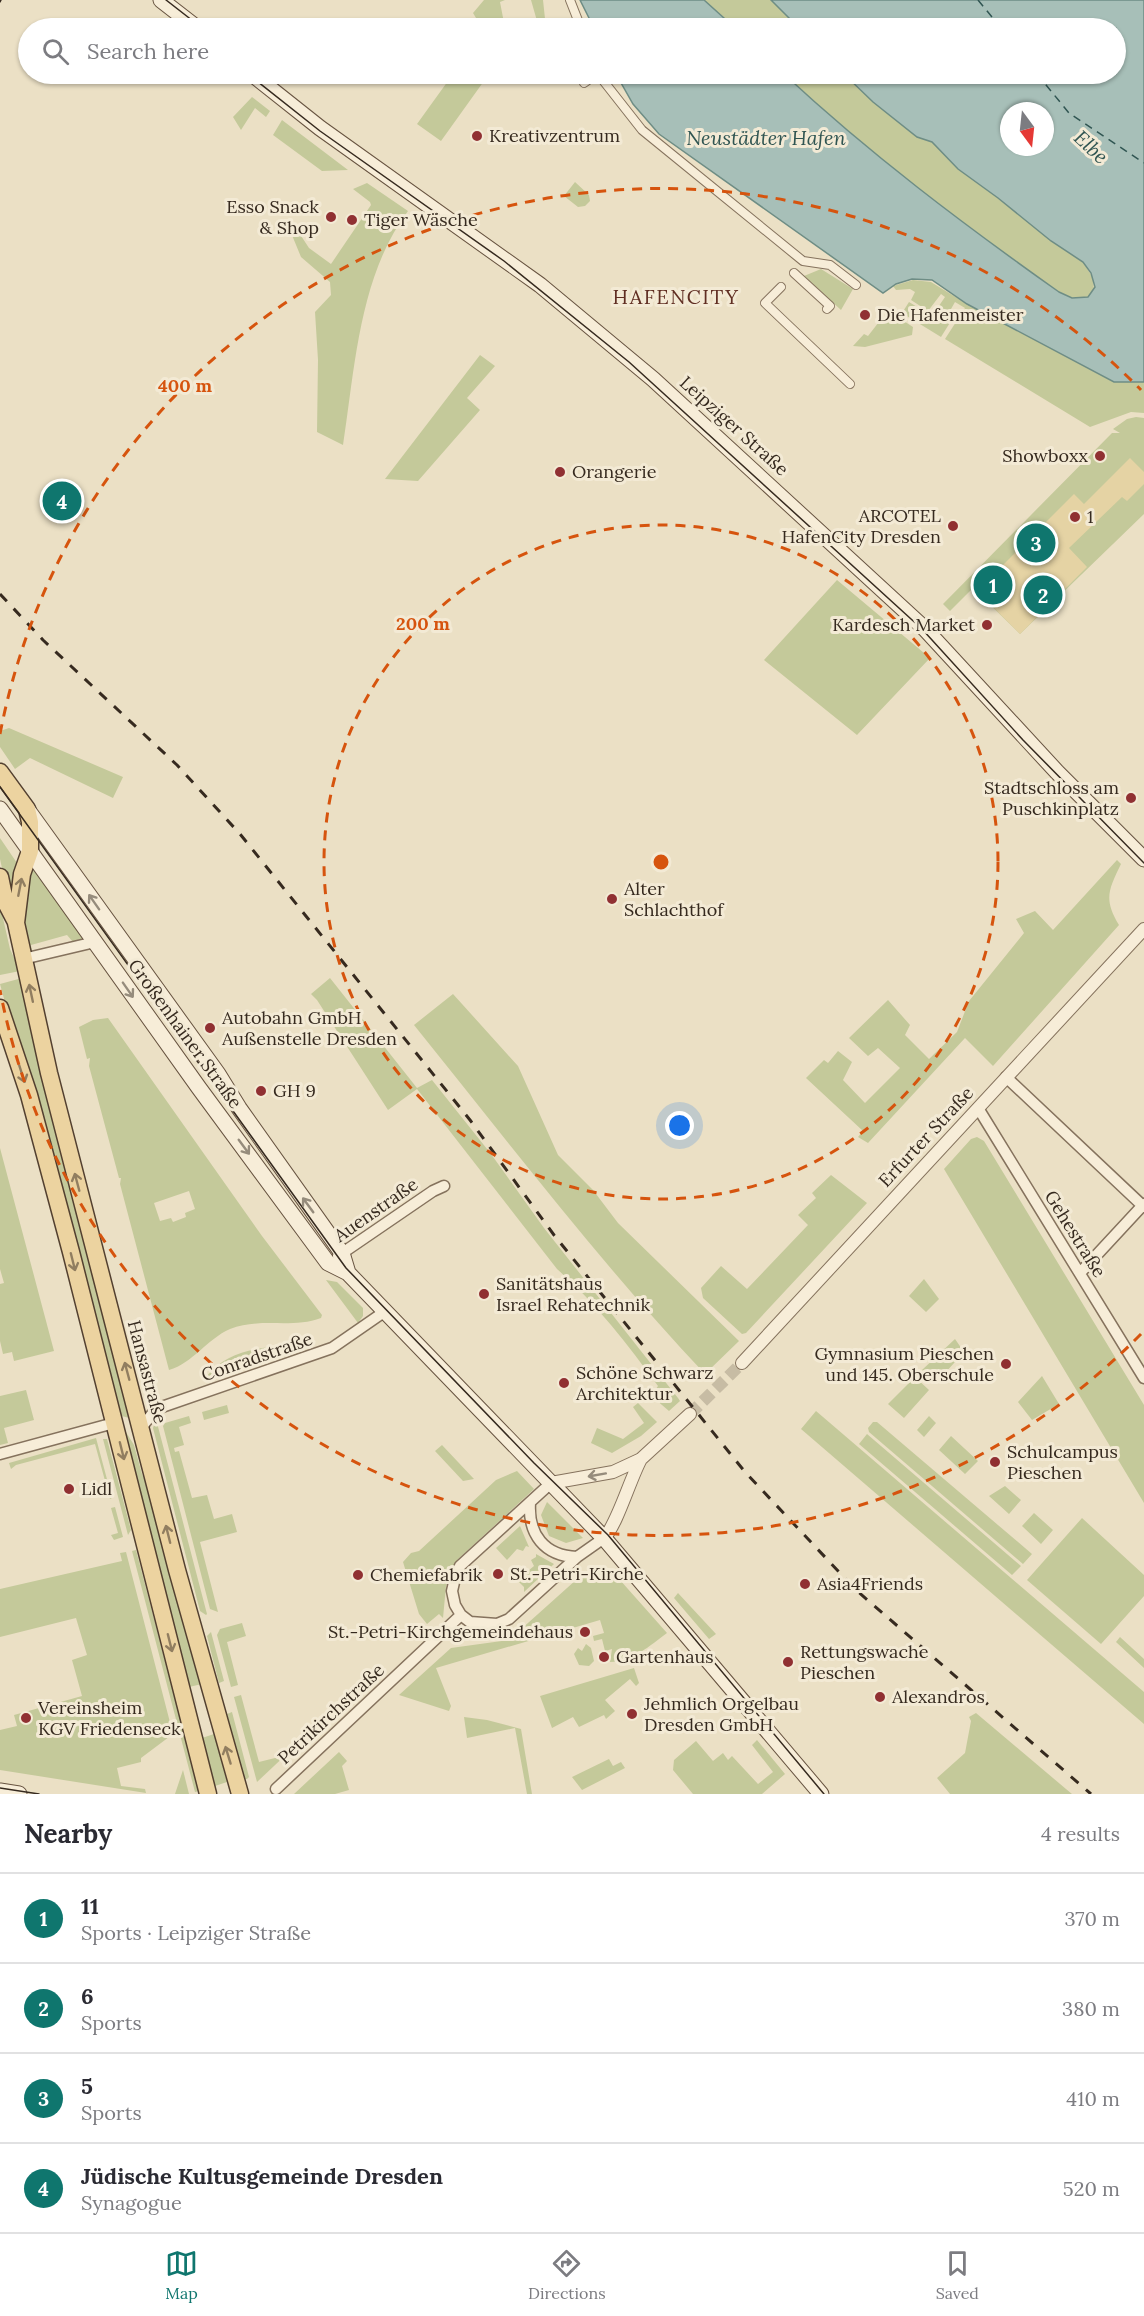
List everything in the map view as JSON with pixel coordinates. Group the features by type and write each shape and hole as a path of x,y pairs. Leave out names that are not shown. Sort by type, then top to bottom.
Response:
{"main road":[{"path":"161,0 184,18"},
{"name":"Leipziger Straße","path":"265,84 320,128 535,281 645,372 926,629 1025,739 1142,853"},
{"name":"Hansastraße","path":"0,772 27,808 31,830 30,851 19,892 16,923 49,1073 216,1716 240,1794"},
{"name":"Großenhainer Straße","path":"27,808 214,1067 239,1108 342,1253 348,1273"},
{"name":"Großenhainer Straße","path":"0,809 328,1263 348,1273 604,1538"},
{"path":"0,877 5,901 16,923"},
{"path":"0,1008 29,1095 208,1794"},
{"path":"114,1422 141,1428"},
{"path":"604,1538 821,1794"},
{"path":"0,1791 19,1794"}],"street":[{"path":"570,0 577,18"},
{"path":"604,84 640,132 803,261 830,265 856,285"},
{"path":"803,261 793,274 830,306 827,309"},
{"path":"781,287 765,303 850,384"},
{"name":"Erfurter Straße","path":"742,1363 1140,932 1144,919"},
{"path":"23,959 95,942"},
{"path":"1006,1077 1144,1205 1080,1274"},
{"name":"Gehestraße","path":"978,1108 1144,1378"},
{"name":"Auenstraße","path":"328,1263 433,1191 444,1186"},
{"name":"Conradstraße","path":"141,1428 156,1409 332,1348 384,1312"},
{"path":"641,1459 613,1472 551,1483 460,1566 452,1591 461,1614 470,1622 485,1624 497,1624 509,1619 577,1557 604,1538 613,1526 630,1478 641,1459 690,1414"},
{"path":"0,1454 114,1422"},
{"path":"530,1503 532,1529 540,1543 564,1557 577,1557"},
{"name":"Petrikirchstraße","path":"276,1789 461,1614"}],"green space":[{"path":"484,0 505,0 500,2 503,18 476,18 473,13"},
{"path":"531,0 543,0 545,18 536,18"},
{"path":"704,0 771,0 789,18 724,18"},
{"path":"446,84 482,84 441,141 417,124"},
{"path":"795,84 854,84 917,137 932,141 958,169 1051,241 1083,262 1093,278 1094,290 1089,297 1072,298 1059,292 918,188"},
{"path":"252,97 270,111 266,117 255,108 241,130 233,117"},
{"path":"282,120 348,170 322,171 273,135"},
{"path":"575,182 589,195 590,201 585,206 578,207 564,196"},
{"path":"367,183 408,211 379,264 369,293 356,354 343,445 317,432 318,360 315,312 331,295 330,282 301,257 287,223 290,219 309,248 331,264 371,205 353,189"},
{"path":"821,269 853,289 841,310 804,276"},
{"path":"913,280 931,282 967,304 1114,382 1144,382 1144,413 1131,412 1090,427 945,339 965,308 955,302 951,309 956,313 941,337 902,313 909,302 932,316 945,297 941,294 928,311 911,300 915,292 910,289 896,290 893,286"},
{"path":"893,314 913,327 912,335 865,347 853,346 864,334 868,336 882,318 887,322"},
{"path":"480,355 495,366 467,398 480,410 418,481 385,479"},
{"path":"1144,418 1144,514 1020,634 973,588 950,611 943,604 1112,433 1120,433 1113,429 1127,419"},
{"path":"837,580 930,658 857,735 764,660"},
{"path":"9,728 123,777 113,798 30,758 15,769 0,747 0,731"},
{"path":"0,838 17,863 10,891 7,891 0,859"},
{"path":"1117,860 1121,864 1113,880 1109,901 1119,925 993,1066 965,1038 868,1143 858,1137 863,1131 806,1078 824,1060 828,1063 838,1051 852,1062 843,1080 865,1103 900,1068 878,1048 868,1056 849,1038 888,1000 910,1025 905,1035 929,1059 957,1032 969,1001 1024,933 1016,919 1035,911 1053,930"},
{"path":"33,867 84,938 73,942 67,935 31,945 32,952 29,953 22,914"},
{"path":"0,905 10,949 20,971 0,975"},
{"path":"22,978 133,1419 118,1415 0,984"},
{"path":"330,978 417,1088 432,1080 491,1154 544,1228 678,1398 680,1401 669,1411 655,1399 653,1393 658,1386 623,1340 585,1295 557,1269 417,1089 388,1110 311,994"},
{"path":"453,994 518,1066 558,1155 593,1190 618,1223 739,1341 705,1374 592,1246 414,1025"},
{"path":"108,1018 262,1236 322,1315 321,1318 299,1323 253,1324 230,1329 178,1367 169,1370 120,1184 121,1178 119,1178 89,1066 90,1058 87,1059 79,1027 93,1020","holes":["189,1191 195,1209 185,1213 186,1217 173,1222 171,1218 160,1221 154,1203"]},
{"path":"977,1137 984,1141 1144,1405 1144,1503 944,1169 971,1139"},
{"path":"0,1148 54,1351 14,1361 12,1352 3,1354 0,1341 0,1284 4,1283 0,1269"},
{"path":"831,1175 867,1203 746,1333 742,1334 703,1298 701,1288 721,1266 747,1289 808,1225 798,1215 816,1198 812,1193"},
{"path":"924,1279 939,1299 926,1312 909,1296"},
{"path":"326,1280 337,1282 363,1308 363,1316 358,1323"},
{"path":"955,1339 964,1352 936,1383 922,1370"},
{"path":"271,1347 292,1351 206,1377 220,1364 235,1355"},
{"path":"1042,1376 1059,1404 1032,1420 1018,1402"},
{"path":"915,1377 929,1390 904,1418 888,1404"},
{"path":"26,1390 34,1420 4,1428 8,1443 0,1445 0,1396"},
{"path":"638,1403 657,1422 641,1436 612,1453 591,1443 597,1428 623,1439 644,1423 633,1407"},
{"path":"227,1405 229,1413 204,1420 202,1412"},
{"path":"816,1411 1144,1692 1144,1724 801,1429"},
{"path":"189,1416 191,1423 179,1427 184,1445 174,1448 175,1452 179,1451 192,1498 207,1495 214,1519 232,1514 237,1532 200,1542 218,1612 210,1609 163,1426 165,1423"},
{"path":"929,1416 936,1423 924,1437 917,1430"},
{"path":"156,1419 206,1615 200,1611 153,1428"},
{"path":"873,1422 877,1422 1032,1554 1023,1564 869,1432 868,1428"},
{"path":"124,1429 134,1445 142,1474 155,1501 202,1684 189,1687"},
{"path":"867,1434 1021,1566 1012,1575 859,1444"},
{"path":"951,1436 978,1461 965,1474 939,1450"},
{"path":"96,1438 112,1498 110,1499 95,1444 16,1465 11,1469 9,1463"},
{"path":"103,1439 107,1439 131,1530 128,1535"},
{"path":"442,1445 474,1479 463,1481 435,1451"},
{"path":"517,1471 534,1489 457,1560 446,1586 443,1618 439,1614 427,1624 419,1614 403,1562 411,1553 419,1551 496,1480"},
{"path":"1005,1486 1021,1500 1009,1514 989,1496"},
{"path":"547,1502 583,1538 566,1543 549,1536 541,1515"},
{"path":"115,1507 123,1537 114,1540 111,1535 118,1533 111,1508"},
{"path":"1034,1513 1053,1530 1041,1544 1022,1526"},
{"path":"1082,1518 1144,1575 1144,1596 1101,1644 1027,1580"},
{"path":"520,1526 529,1547 526,1546 523,1551 517,1549 507,1560 496,1548"},
{"path":"136,1550 199,1791 195,1792 132,1551"},
{"path":"126,1552 173,1734 141,1758 141,1762 117,1768 121,1786 145,1789 146,1793 0,1770 0,1730 17,1726 14,1715 82,1696 72,1660 87,1655 76,1618 0,1637 0,1589 122,1561 120,1553"},
{"path":"536,1554 554,1564 524,1592 524,1587 517,1580 534,1566 531,1560 536,1557"},
{"path":"602,1568 612,1571 667,1633 634,1656 610,1662 612,1649 605,1651 602,1639 594,1641 593,1636 604,1633 600,1620 436,1668 451,1706 449,1711 399,1695 451,1648 509,1640 586,1571"},
{"path":"678,1593 716,1634 709,1639 674,1598"},
{"path":"242,1623 246,1636 227,1642 238,1685 231,1687 217,1635 220,1629"},
{"path":"211,1632 224,1681 219,1683 207,1636"},
{"path":"1120,1637 1144,1659 1144,1668 1116,1642"},
{"path":"586,1644 591,1648 594,1661 589,1666 579,1665 574,1654 578,1648 582,1651"},
{"path":"634,1668 639,1683 636,1686 630,1679 605,1700 615,1711 606,1719 604,1715 579,1727 573,1717 552,1728 540,1696"},
{"path":"241,1695 259,1762 279,1757 304,1734 308,1734 257,1782 234,1697"},
{"path":"232,1712 249,1777 247,1779 244,1779 227,1714"},
{"path":"976,1713 1072,1794 950,1794 937,1778 965,1753 971,1721 969,1717"},
{"path":"464,1717 487,1720 521,1729 532,1794 527,1794 515,1728 467,1738"},
{"path":"214,1734 227,1782 215,1786 202,1738"},
{"path":"757,1740 785,1774 762,1794 693,1794 673,1770 674,1760 696,1741 713,1761 723,1753 728,1760 732,1756 758,1784 773,1772 752,1745"},
{"path":"339,1752 347,1761 342,1766 349,1790 335,1794 294,1794"},
{"path":"609,1759 613,1766 621,1762 625,1768 582,1790 572,1777"},
{"path":"183,1770 189,1794 175,1794"}],"sand":[{"path":"1130,458 1144,472 1144,484 1127,501 1122,497 1069,548 1087,567 1020,634 977,591 1074,494 1084,504"}],"water":[{"path":"580,0 704,0 724,18 589,18"},
{"path":"771,0 1144,0 1144,382 1114,382 967,304 932,280 912,279 896,284 883,293 659,134 633,104 622,84 795,84 883,160 1059,292 1072,298 1088,297 1095,287 1091,273 1083,262 1051,241 958,169 932,142 917,137 854,84 1126,84 1126,18 789,18"}],"ferry route":[{"path":"978,0 993,18"},
{"path":"1045,84 1069,113 1144,163"}],"tunnel":[{"path":"690,1414 742,1363"}],"tram line":[{"path":"166,0 189,18"},
{"path":"261,84 320,131 504,261 629,362 922,629 1023,740 1144,863"},
{"path":"0,787 346,1268 534,1463 608,1535 824,1794"},
{"path":"0,1788 39,1794"}],"railway":[{"path":"0,594 43,640 177,765 240,834 470,1120 554,1235 745,1472 856,1590 1091,1794"}],"place":[{"name":"Kreativzentrum","path":"477,136"},
{"name":"Esso Snack & Shop","path":"331,217"},
{"name":"Tiger Wäsche","path":"352,220"},
{"name":"Die Hafenmeister","path":"865,315"},
{"name":"Showboxx","path":"1100,456"},
{"name":"Orangerie","path":"560,472"},
{"name":"Jüdische Kultusgemeinde Dresden","path":"62,501"},
{"name":"1","path":"1075,517"},
{"name":"ARCOTEL HafenCity Dresden","path":"953,526"},
{"name":"5","path":"1036,543"},
{"name":"11","path":"993,585"},
{"name":"6","path":"1043,595"},
{"name":"Kardesch Market","path":"987,625"},
{"name":"Stadtschloss am Puschkinplatz","path":"1131,798"},
{"name":"Alter Schlachthof","path":"612,899"},
{"name":"Autobahn GmbH Außenstelle Dresden","path":"210,1028"},
{"name":"GH 9","path":"261,1091"},
{"name":"Sanitätshaus Israel Rehatechnik","path":"484,1294"},
{"name":"Gymnasium Pieschen und 145. Oberschule","path":"1006,1364"},
{"name":"Schöne Schwarz Architektur","path":"564,1383"},
{"name":"Schulcampus Pieschen","path":"995,1462"},
{"name":"Lidl","path":"69,1489"},
{"name":"St.-Petri-Kirche","path":"498,1574"},
{"name":"Chemiefabrik","path":"358,1575"},
{"name":"Asia4Friends","path":"805,1584"},
{"name":"St.-Petri-Kirchgemeindehaus","path":"585,1632"},
{"name":"Gartenhaus","path":"604,1657"},
{"name":"Rettungswache Pieschen","path":"788,1662"},
{"name":"Alexandros","path":"880,1697"},
{"name":"Jehmlich Orgelbau Dresden GmbH","path":"632,1714"},
{"name":"Vereinsheim KGV Friedenseck","path":"26,1718"}],"district":[{"name":"HAFENCITY","path":"676,297"}],"water label":[{"name":"Neustädter Hafen","path":"766,138"},
{"name":"Elbe","path":"1091,147"}]}
